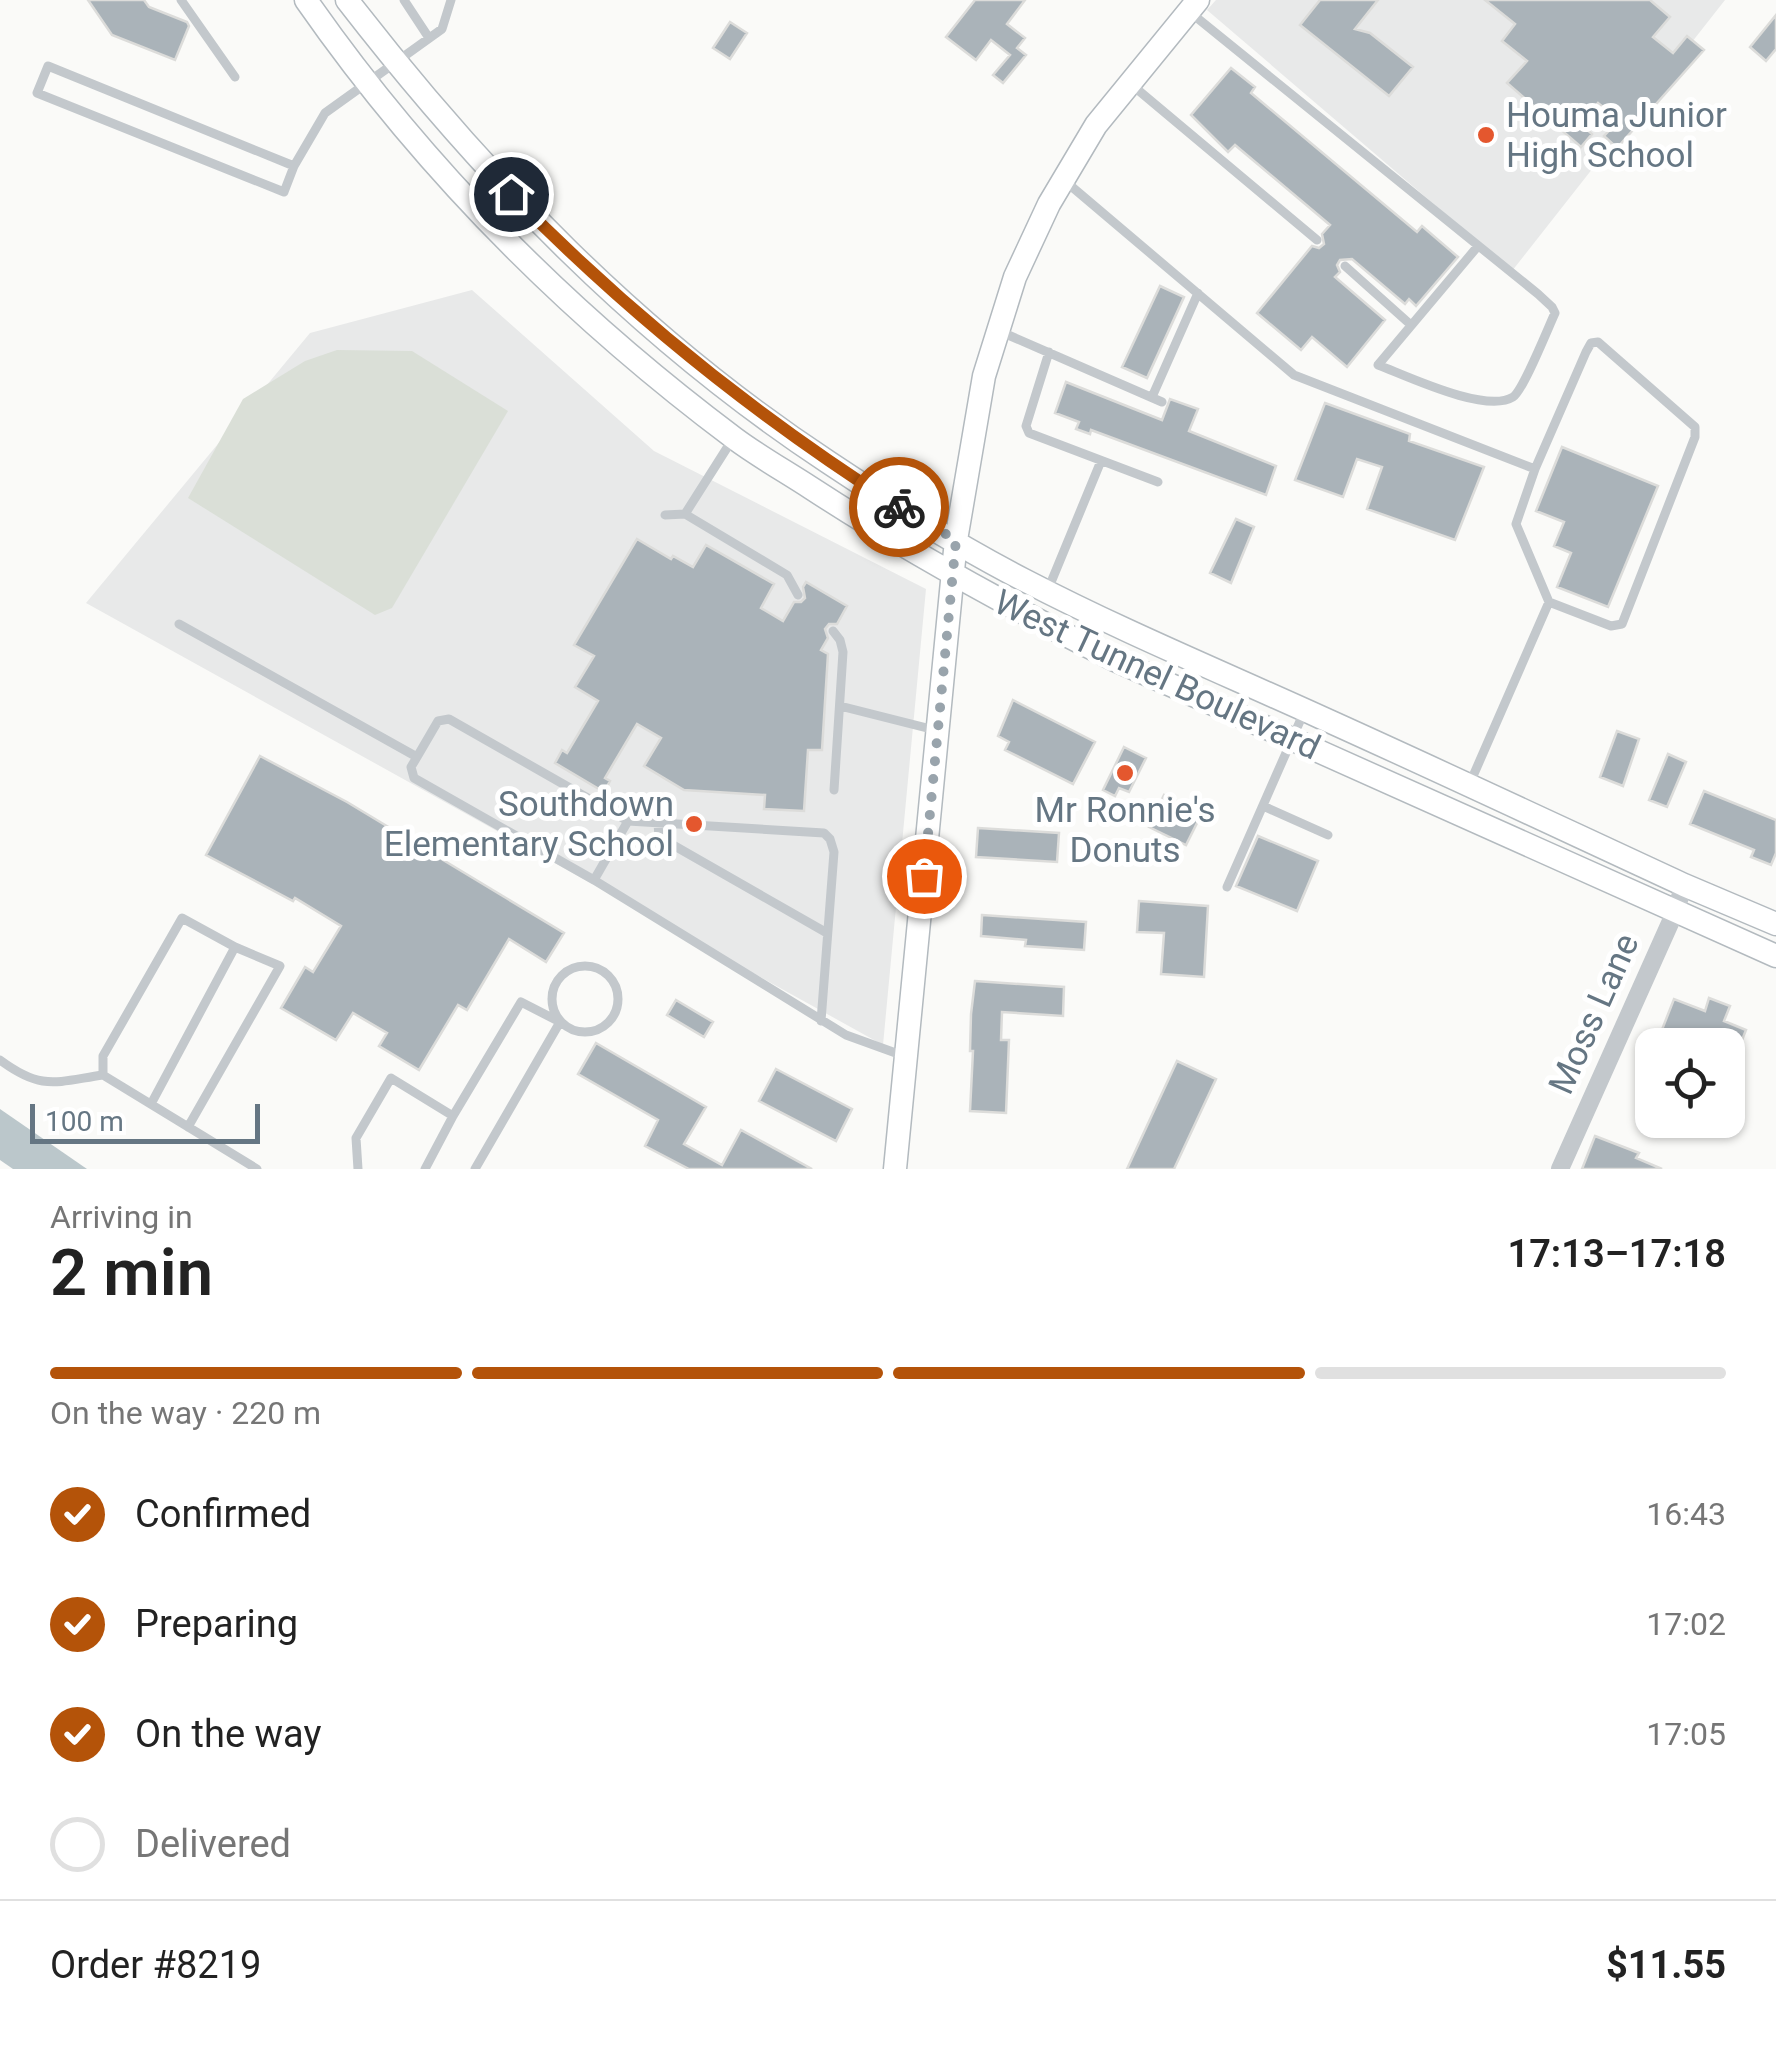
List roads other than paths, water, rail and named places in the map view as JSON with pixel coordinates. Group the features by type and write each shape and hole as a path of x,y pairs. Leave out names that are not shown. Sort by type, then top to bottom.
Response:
{"main road":[{"name":"West Tunnel Boulevard","path":"306,0 415,144 518,251 646,368 733,437 952,575 1114,660 1776,956"},
{"name":"West Tunnel Boulevard","path":"347,0 485,168 563,247 656,332 825,460 1047,592 1776,924"},
{"path":"895,1169 956,540 967,461 996,330 1014,277 1096,125 1193,6"}],"street":[{"name":"Moss Lane","path":"1560,1169 1684,885"}],"lane":[{"path":"180,0 235,77"},
{"path":"404,0 429,38"},
{"path":"294,166 48,66 37,93 284,192 294,166 325,113 442,29 450,0"},
{"path":"1193,6 1552,307 1555,313 1518,392 1504,400 1470,400 1378,366 1478,246"},
{"path":"1130,83 1317,240"},
{"path":"1063,180 1294,375 1535,470"},
{"path":"1345,266 1411,326"},
{"path":"996,330 1157,400 1198,293"},
{"path":"1598,342 1695,427 1695,437 1622,624 1610,626 1549,602 1516,524 1535,470 1591,343 1598,342"},
{"path":"1049,352 1026,430 1158,482"},
{"path":"685,514 733,437"},
{"path":"1047,592 1102,461"},
{"path":"665,514 685,514 788,575 798,595"},
{"path":"1469,786 1549,602"},
{"path":"180,624 416,757"},
{"path":"832,631 842,645 834,790"},
{"path":"840,706 938,731"},
{"path":"1227,887 1304,710"},
{"path":"821,1021 834,852 824,832 628,821 450,718 438,722 411,767 414,778 594,880 821,1021 846,1036 906,1056"},
{"path":"1263,806 1328,836"},
{"path":"594,880 628,821"},
{"path":"658,823 659,837 828,933"},
{"path":"103,1074 102,1056 182,918 280,966 188,1127"},
{"path":"151,1104 235,946"},
{"path":"424,1169 521,1002 560,1022 580,1032 602,1028 611,1021 619,999 611,978 603,971 582,966 563,974 552,992 551,1002 560,1022"},
{"path":"475,1169 560,1022"},
{"path":"0,1060 24,1078 44,1084 103,1074 256,1169"},
{"path":"360,1168 356,1138 391,1078 453,1116"}],"place":[{"name":"Houma Junior High School","path":"1486,135"},
{"name":"Mr Ronnie's Donuts","path":"1125,773"},
{"name":"Southdown Elementary School","path":"694,824"}]}
